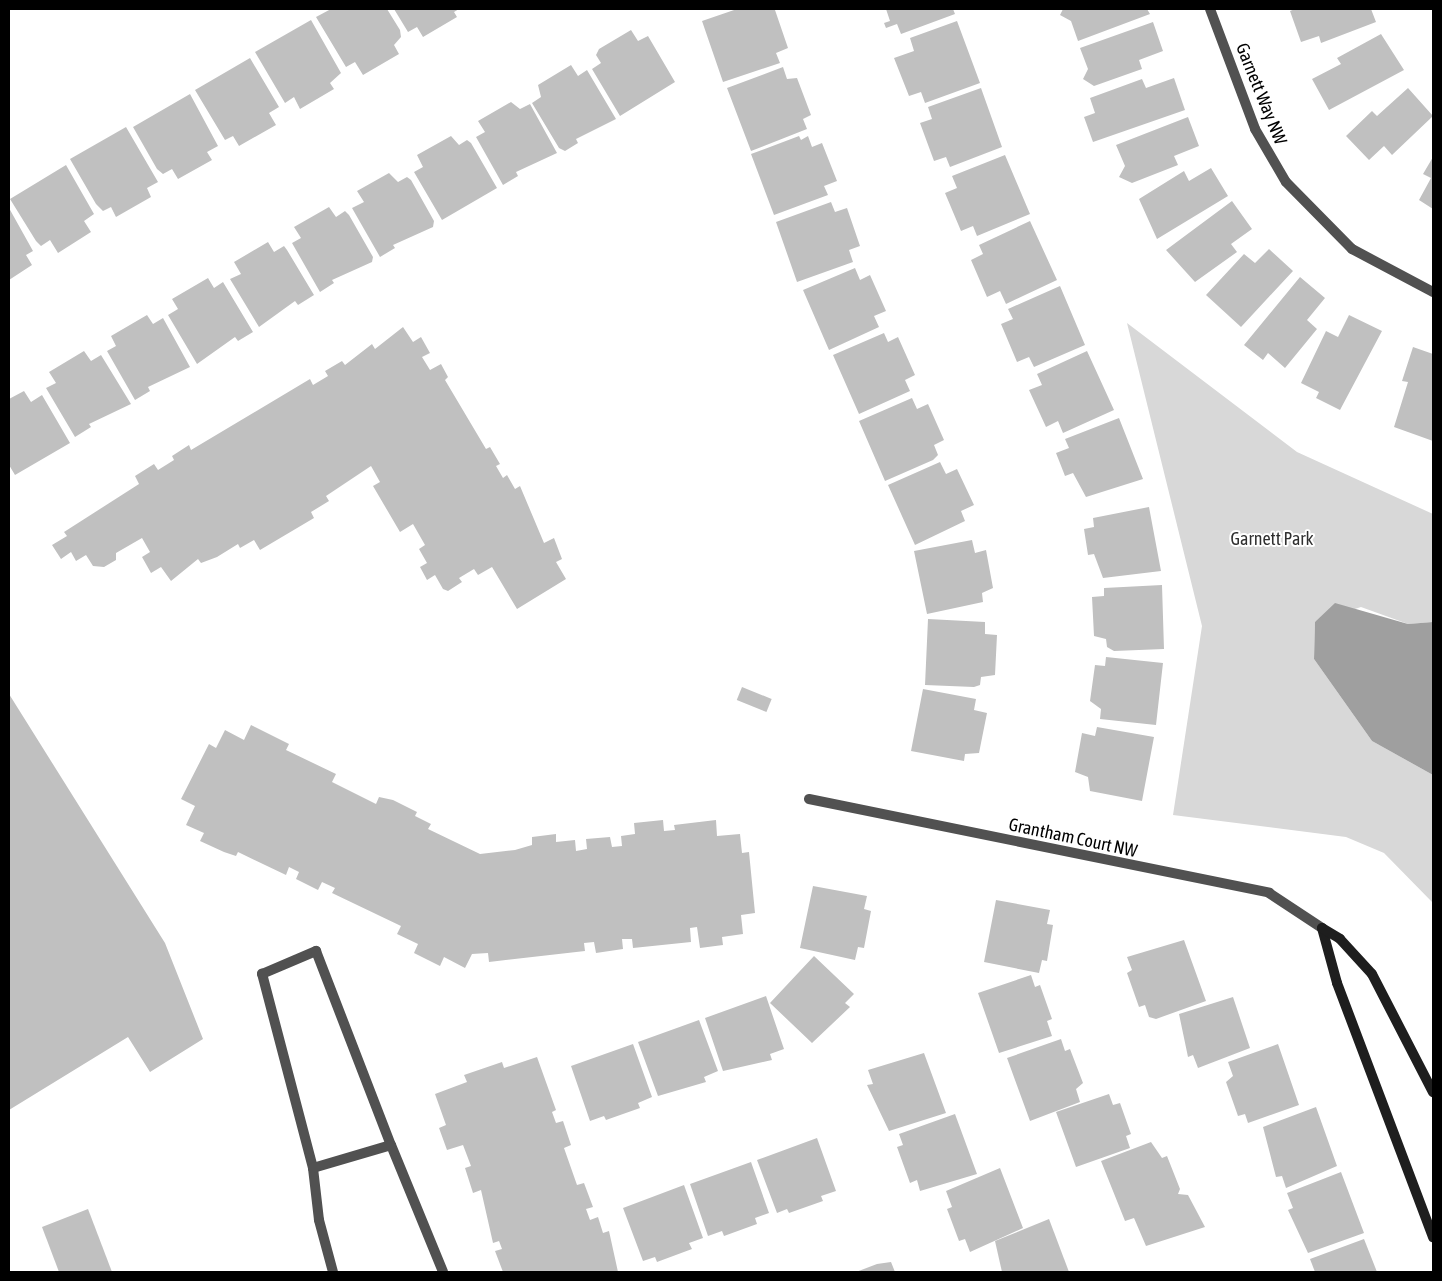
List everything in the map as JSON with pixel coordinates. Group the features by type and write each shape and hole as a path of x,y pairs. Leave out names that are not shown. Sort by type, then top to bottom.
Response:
{"street":[{"name":"Garnett Way NW","path":"1210,9 1255,129 1286,182 1352,249 1433,292"},
{"name":"Grantham Court NW","path":"809,799 1269,893 1340,939 1372,974 1433,1092"},
{"path":"1322,928 1337,983 1433,1237"},
{"path":"334,1272 318,1220 313,1168 262,974 316,952 443,1272"},
{"path":"313,1168 391,1145"},
{"path":"1421,1203 1433,1217"}],"green space":[{"name":"Garnett Park","path":"1127,323 1297,452 1433,514 1433,622 1408,624 1361,607 1315,622 1314,659 1372,741 1433,775 1433,903 1384,853 1346,837 1173,815 1202,626"}],"shaded area":[{"path":"1335,603 1408,624 1433,622 1433,775 1372,741 1314,659 1315,622"}],"building":[{"path":"331,9 387,9 400,30 401,37 394,45 399,54 363,75 355,62 346,67 316,17"},
{"path":"394,9 459,9 454,12 457,17 423,37 417,27 408,32"},
{"path":"737,9 775,10 788,48 776,53 780,63 723,82 702,21"},
{"path":"886,9 953,9 955,14 901,34 897,24 886,28 884,23 890,21"},
{"path":"1063,9 1147,9 1150,14 1078,41 1071,21 1060,15"},
{"path":"1295,9 1371,9 1376,22 1321,43 1319,36 1301,42 1290,11"},
{"path":"311,20 341,73 330,83 334,89 300,109 294,97 285,103 255,52"},
{"path":"957,21 980,83 925,103 921,92 909,96 894,58 914,51 910,38"},
{"path":"1153,22 1163,51 1139,60 1142,69 1094,86 1083,79 1088,69 1080,48"},
{"path":"631,30 638,41 648,36 675,82 620,116 592,69 601,63 596,55 599,49"},
{"path":"1381,34 1404,70 1329,110 1312,79 1341,64 1337,58"},
{"path":"250,58 279,107 269,113 276,125 239,146 233,136 225,140 195,90"},
{"path":"571,65 578,76 587,70 616,119 576,139 578,143 565,151 559,148 532,103 541,97 538,85"},
{"path":"783,67 787,79 797,78 811,115 803,119 807,129 751,151 727,88"},
{"path":"1174,78 1185,110 1093,142 1084,117 1095,113 1090,98 1142,79 1146,88"},
{"path":"981,88 1002,147 950,167 946,157 934,161 920,123 932,119 928,107"},
{"path":"1408,88 1433,116 1392,155 1384,146 1369,160 1346,136 1372,111 1377,116"},
{"path":"190,94 218,146 207,152 212,160 178,179 172,169 163,174 157,169 133,127"},
{"path":"511,102 520,109 530,104 557,153 516,172 518,176 503,185 476,137 485,132 478,121"},
{"path":"1188,117 1199,146 1174,156 1178,165 1132,183 1119,177 1125,166 1116,145"},
{"path":"126,127 158,182 147,188 151,197 116,217 111,207 103,211 96,204 70,159"},
{"path":"451,136 459,145 467,140 471,143 497,188 442,220 414,172 423,167 417,155"},
{"path":"799,136 801,140 808,136 812,147 822,143 837,181 824,186 828,195 774,215 751,154"},
{"path":"1005,155 1030,214 977,236 973,226 961,231 945,193 957,188 952,176"},
{"path":"1433,157 1433,209 1419,200 1431,178 1423,174"},
{"path":"66,165 94,214 84,221 91,232 58,253 50,240 41,246 36,241 10,199"},
{"path":"1211,168 1228,196 1157,239 1139,199 1184,171 1189,181"},
{"path":"389,173 398,182 407,177 411,180 434,221 433,227 393,245 395,248 380,257 352,208 364,202 357,191"},
{"path":"1232,201 1252,229 1231,244 1237,252 1195,282 1166,250"},
{"path":"831,202 835,212 847,208 860,246 849,250 853,262 797,282 776,222"},
{"path":"329,207 336,217 345,211 349,215 373,257 372,262 332,280 334,283 320,292 292,243 301,238 294,227"},
{"path":"9,208 33,251 26,255 32,265 9,280"},
{"path":"1030,221 1057,280 1006,304 1000,291 987,297 971,260 983,254 979,245"},
{"path":"268,242 274,252 284,246 314,295 298,305 295,301 259,327 230,279 241,274 234,262"},
{"path":"1269,249 1293,271 1241,327 1206,295 1244,254 1255,263"},
{"path":"855,268 860,280 870,275 886,311 874,316 879,327 829,350 803,290"},
{"path":"1300,277 1325,298 1307,320 1317,329 1285,368 1268,353 1263,360 1244,345"},
{"path":"208,278 214,288 223,282 253,332 238,341 235,337 197,364 168,315 178,309 172,299"},
{"path":"1060,286 1085,345 1034,367 1029,357 1017,362 1001,324 1013,319 1008,309"},
{"path":"147,315 153,324 163,318 190,367 148,387 150,391 135,400 107,351 116,346 111,336"},
{"path":"1349,315 1382,331 1340,410 1316,398 1319,392 1301,383 1326,331 1338,337"},
{"path":"403,327 413,342 421,337 430,353 422,357 430,370 441,364 448,377 445,380 486,449 490,447 500,464 496,466 503,478 507,475 515,489 520,486 544,543 554,538 562,559 556,562 566,579 517,609 492,567 478,575 474,569 459,578 462,582 448,591 443,589 435,575 427,580 420,567 427,563 419,549 425,545 413,524 400,532 373,486 380,482 371,466 326,496 329,501 311,512 314,518 260,550 254,540 240,548 238,544 217,557 201,563 198,559 171,581 161,567 151,573 142,557 150,552 142,538 116,553 116,560 104,567 93,566 86,555 76,561 71,552 61,559 52,545 67,536 64,532 139,484 135,476 154,464 158,470 174,460 172,456 189,445 191,450 310,379 313,385 328,376 325,371 342,361 345,365 372,344 375,349"},
{"path":"884,333 888,342 898,337 915,375 905,380 910,391 859,414 833,355"},
{"path":"1413,347 1433,354 1433,441 1394,427 1408,382 1402,381"},
{"path":"84,351 91,361 101,355 131,404 89,424 91,427 75,437 46,388 56,383 49,372"},
{"path":"1087,351 1114,410 1063,433 1058,421 1046,427 1029,390 1042,385 1037,374"},
{"path":"24,391 31,402 42,395 70,443 15,475 9,465 9,399"},
{"path":"912,398 917,409 928,404 944,440 934,445 938,455 933,460 885,481 859,421"},
{"path":"1119,418 1143,479 1086,497 1073,473 1065,476 1056,453 1069,448 1065,439"},
{"path":"940,462 946,474 957,469 974,505 961,511 965,521 915,545 888,485"},
{"path":"1149,507 1161,571 1103,578 1094,554 1088,555 1084,529 1094,527 1093,518"},
{"path":"972,540 975,553 986,550 993,588 982,593 983,602 927,614 914,551"},
{"path":"1162,585 1164,649 1114,651 1107,647 1106,639 1094,636 1092,597 1104,596 1104,588"},
{"path":"928,619 985,622 985,634 997,635 995,675 981,677 980,685 974,687 925,685"},
{"path":"1106,657 1163,663 1156,725 1100,719 1101,709 1090,701 1095,665 1105,666"},
{"path":"742,687 772,699 766,712 737,700"},
{"path":"923,689 976,699 974,710 987,713 979,753 965,754 964,761 911,751"},
{"path":"9,694 165,943 203,1039 150,1072 128,1037 9,1110"},
{"path":"251,725 289,744 286,750 336,774 332,782 376,804 379,797 393,800 417,812 415,816 431,824 428,829 480,854 515,850 532,845 532,837 556,834 556,842 575,840 576,851 587,849 586,839 610,837 612,847 622,846 621,836 635,834 634,823 663,820 664,831 675,830 674,825 716,820 717,836 740,834 742,853 749,852 755,913 741,915 743,934 722,937 723,945 700,948 697,927 690,928 691,942 633,948 632,939 622,939 623,949 596,953 594,942 584,943 585,951 489,962 488,953 472,954 465,968 444,957 440,966 414,953 418,944 397,934 401,926 332,893 335,888 322,882 318,890 296,879 299,872 289,867 286,875 238,852 236,856 224,852 200,841 204,833 186,825 195,806 181,799 209,744 216,748 225,730 244,740"},
{"path":"1097,727 1154,737 1142,801 1090,791 1088,777 1075,772 1082,733 1095,736"},
{"path":"813,886 867,896 864,909 871,911 864,948 858,947 855,960 800,948"},
{"path":"996,900 1050,910 1047,924 1053,925 1047,961 1042,960 1039,973 984,962"},
{"path":"1184,940 1206,1001 1156,1019 1149,1017 1145,1005 1139,1007 1127,973 1132,970 1127,957"},
{"path":"814,956 854,994 845,1003 850,1007 812,1043 770,1003"},
{"path":"1031,975 1035,987 1040,985 1052,1019 1047,1021 1052,1036 999,1053 978,993"},
{"path":"766,996 784,1049 770,1054 772,1060 723,1071 705,1018"},
{"path":"1233,997 1250,1048 1198,1068 1193,1055 1188,1057 1179,1014"},
{"path":"699,1020 718,1071 704,1077 706,1082 658,1096 638,1042"},
{"path":"1061,1039 1065,1051 1070,1049 1083,1083 1076,1089 1080,1102 1030,1121 1007,1058"},
{"path":"633,1044 652,1097 638,1103 640,1108 606,1120 604,1116 590,1121 571,1066"},
{"path":"1278,1044 1299,1105 1248,1123 1245,1114 1238,1116 1226,1082 1233,1076 1228,1062"},
{"path":"924,1053 946,1113 889,1131 867,1085 873,1084 868,1070"},
{"path":"537,1057 556,1110 552,1112 556,1123 563,1121 571,1145 564,1148 577,1185 584,1183 593,1207 586,1209 590,1220 598,1217 603,1233 609,1231 618,1272 503,1272 495,1251 502,1249 499,1241 493,1243 481,1190 473,1193 465,1168 471,1166 463,1145 447,1150 439,1128 446,1125 435,1094 467,1082 464,1075 502,1062 504,1068"},
{"path":"1109,1094 1113,1105 1120,1103 1131,1134 1126,1136 1130,1148 1076,1167 1056,1112"},
{"path":"1316,1107 1337,1166 1286,1188 1282,1176 1276,1177 1263,1127"},
{"path":"955,1114 977,1174 920,1191 917,1180 910,1183 897,1147 903,1145 899,1134"},
{"path":"817,1138 836,1191 821,1196 823,1201 789,1213 787,1209 777,1213 757,1160"},
{"path":"1151,1142 1162,1158 1167,1156 1180,1189 1178,1194 1188,1195 1205,1227 1146,1246 1134,1218 1125,1221 1101,1161"},
{"path":"751,1162 769,1213 755,1218 757,1224 724,1236 722,1231 708,1236 690,1184"},
{"path":"1000,1168 1023,1228 970,1252 965,1239 959,1241 947,1209 952,1207 946,1191"},
{"path":"1341,1172 1364,1233 1308,1253 1288,1210 1293,1208 1287,1193"},
{"path":"684,1185 703,1238 689,1243 692,1249 657,1262 655,1257 643,1261 623,1208"},
{"path":"88,1209 112,1272 59,1272 42,1227"},
{"path":"1049,1219 1069,1272 1002,1272 995,1241"},
{"path":"1364,1239 1377,1272 1315,1272 1310,1259"},
{"path":"891,1262 895,1272 856,1272 877,1264"}]}
